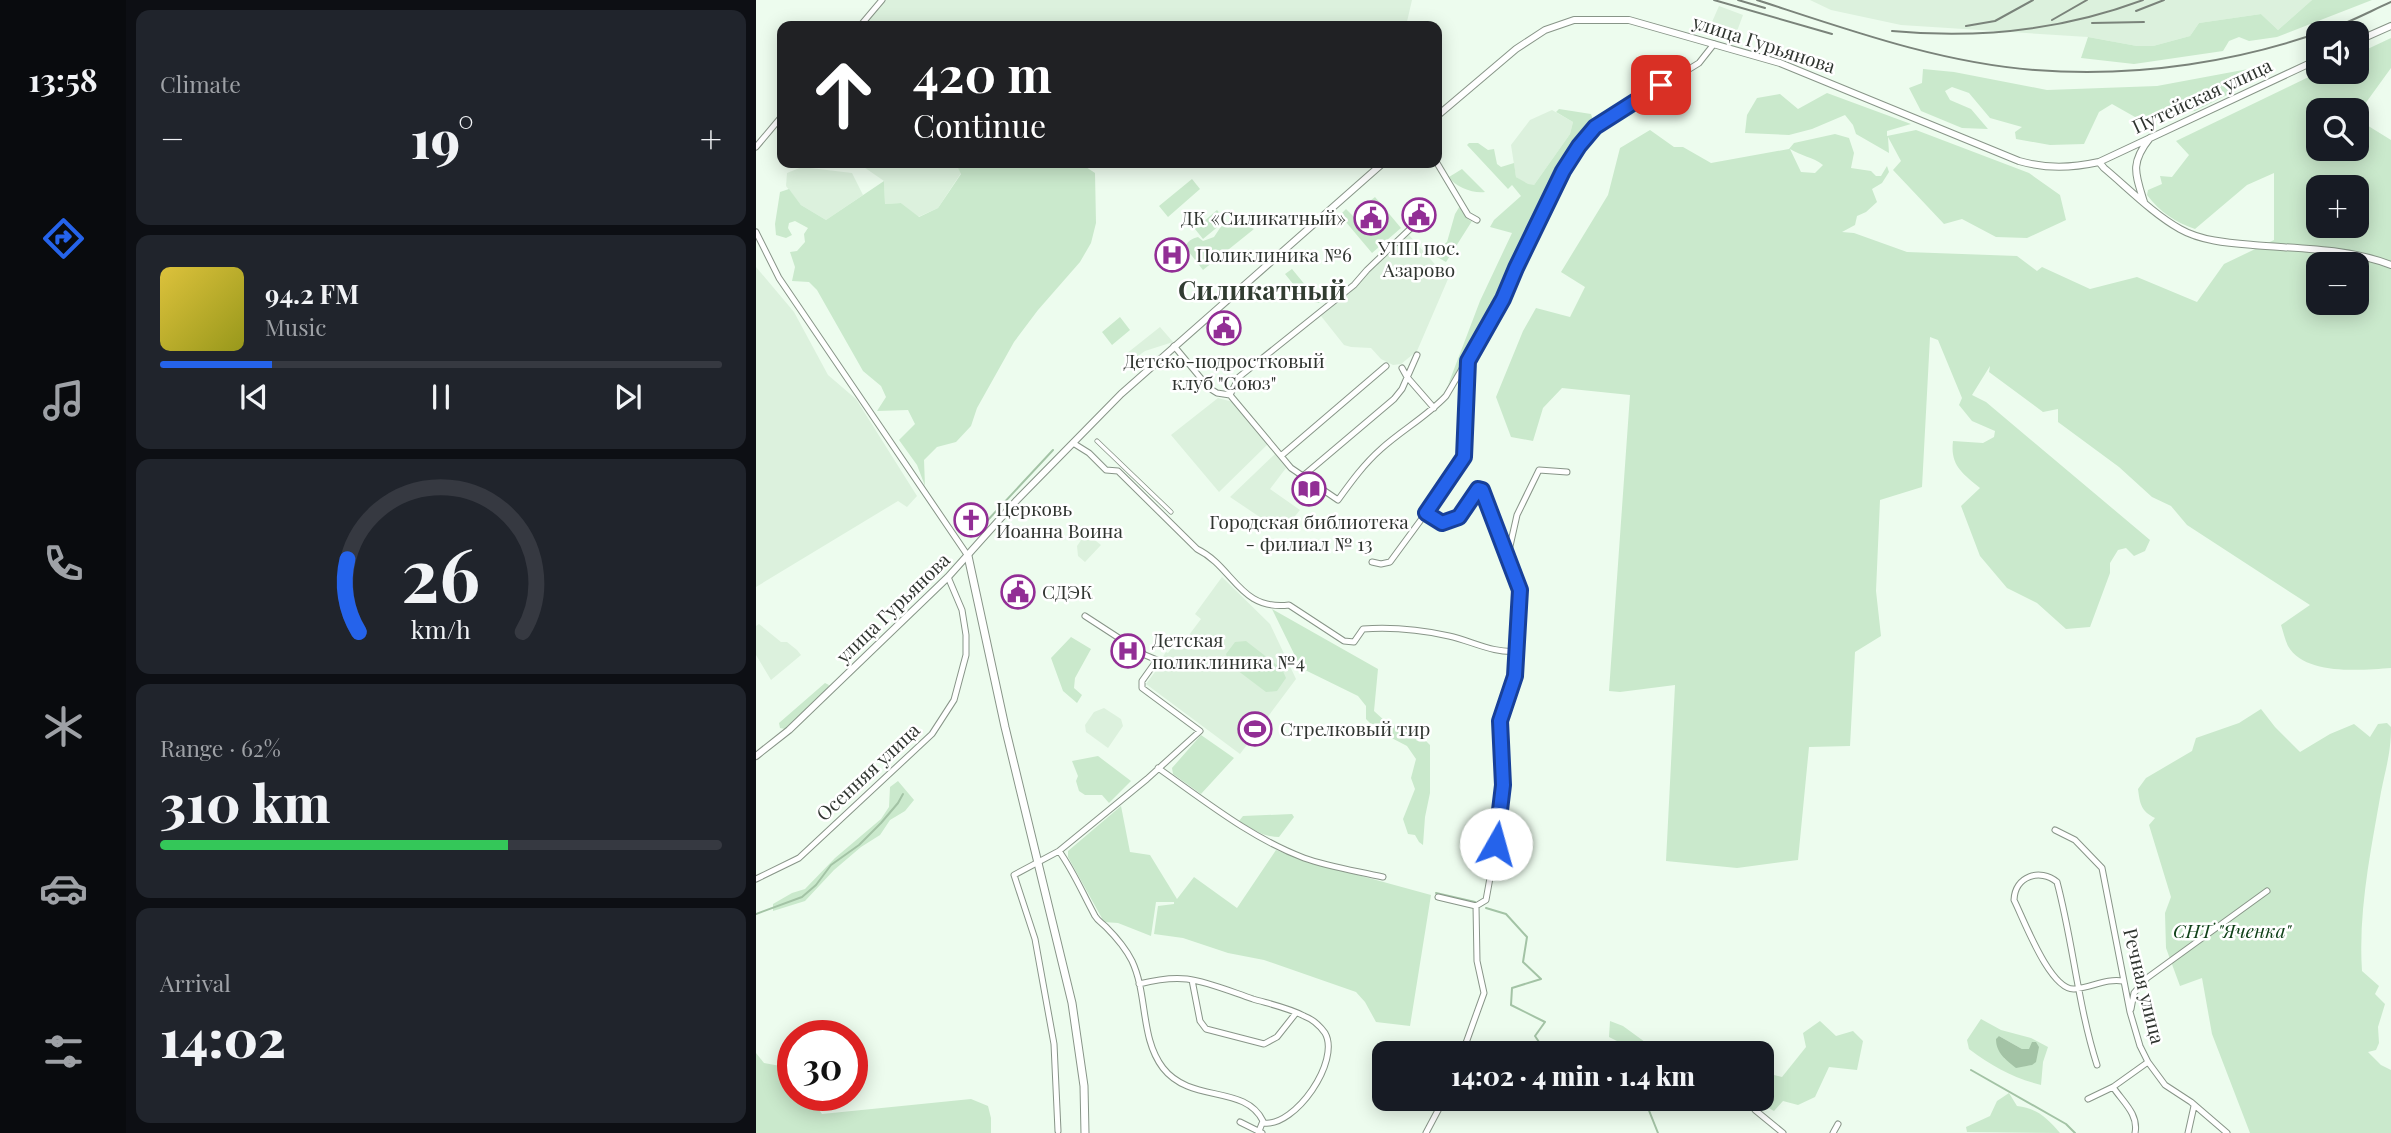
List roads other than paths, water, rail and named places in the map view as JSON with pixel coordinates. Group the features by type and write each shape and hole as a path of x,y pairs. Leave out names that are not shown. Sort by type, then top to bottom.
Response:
{"main road":[{"path":"968,556 1002,713 1072,1003 1084,1086 1086,1133"}],"street":[{"path":"864,21 882,0"},
{"name":"улица Гурьянова","path":"1442,112 1535,35 1558,24 1574,20 1637,21 1817,76 2019,161 2041,167 2099,162"},
{"path":"2369,36 2391,26"},
{"path":"1174,346 1209,388 1217,393 1230,395 1291,468 1338,500 1375,454 1446,396 1503,299 1563,171 1579,146 1595,127 1699,63 1714,44"},
{"name":"Путейская улица","path":"2099,162 2306,65"},
{"path":"756,148 777,122"},
{"path":"2145,203 2135,167 2139,151 2151,136"},
{"path":"2099,162 2145,203 2180,229 2198,237 2362,255 2391,265"},
{"name":"улица Гурьянова","path":"756,757 798,721 948,577 984,535 1121,394 1377,168"},
{"path":"1440,168 1468,215 1477,220"},
{"path":"1230,395 1239,377 1354,285 1410,229"},
{"path":"756,232 779,278 968,556"},
{"path":"1303,476 1394,399 1402,389 1417,355"},
{"path":"1372,562 1390,562 1464,457 1468,361"},
{"path":"1282,456 1386,366"},
{"path":"1402,368 1434,408"},
{"path":"1097,442 1171,512"},
{"path":"1073,443 1089,453 1106,470 1118,471 1197,549 1209,555 1240,588 1261,604 1289,605 1345,641 1354,642 1363,629 1406,630 1447,635 1495,651 1518,651"},
{"path":"1507,558 1517,515 1539,470 1567,472"},
{"path":"1426,513 1442,523 1459,517 1478,489 1482,490 1520,590 1515,676 1500,721 1503,785 1486,900 1476,906 1438,897"},
{"name":"Осенняя улица","path":"756,879 799,858 932,734 954,700 966,655 966,635 962,610 948,577"},
{"path":"1058,1132 1054,1044 1035,939 1014,875 1059,851 1199,731 1142,688 1142,681 1157,660 1085,616"},
{"path":"1158,768 1224,814 1278,847 1307,859 1383,877"},
{"name":"Речная улица","path":"2055,831 2075,840 2102,868 2130,1012 2140,1046 2148,1062 2165,1085 2191,1102 2227,1133"},
{"path":"1059,851 1097,920 1108,929 1133,963 1152,1047 1164,1069 1183,1085 1194,1090 1240,1099 1260,1114 1264,1123 1260,1132 1240,1122"},
{"path":"2097,1065 2079,987 2057,882 2044,874 2031,876 2017,887 2014,900 2049,971 2062,986 2073,989 2079,987 2111,980 2123,981"},
{"path":"2130,1012 2134,993 2147,978 2267,891"},
{"path":"1467,1041 1485,993 1477,961 1476,906"},
{"path":"1139,984 1177,978 1192,980 1296,1013 1314,1022 1326,1035 1328,1056 1313,1090 1303,1103 1272,1124 1264,1123"},
{"path":"1192,980 1200,1021 1210,1031 1264,1044 1277,1037 1296,1013"},
{"path":"2088,1099 2113,1087 2148,1062"},
{"path":"2113,1087 2133,1113 2135,1133"},
{"path":"2188,1133 2193,1106"},
{"path":"1426,1133 1438,1111"},
{"path":"1756,1111 1783,1133"},
{"path":"1833,1133 1838,1124"}],"waterway":[{"path":"973,536 1053,450"},
{"path":"756,914 802,897 816,885 831,865 859,845 881,823 903,794"},
{"path":"1436,893 1475,902"},
{"path":"1486,908 1506,914 1527,937 1523,962 1541,979 1512,988 1511,1005 1545,1022 1535,1036 1538,1041"},
{"path":"1971,1070 2066,1124 2075,1133"},
{"path":"1649,1111 1658,1133"}],"railway":[{"path":"1714,0 1832,34"},
{"path":"1738,0 1765,8"},
{"path":"1757,0 1859,33 1964,60 2035,70 2073,72 2150,69 2227,58 2302,39 2391,2"},
{"path":"1966,26 1995,21 2033,0"},
{"path":"2052,20 2087,0"},
{"path":"1892,31 1956,34 2019,30 2082,19 2143,0"},
{"path":"2136,11 2164,0"},
{"path":"2092,23 2144,22"}],"place":[{"name":"УПП пос. Азарово","path":"1419,215"},
{"name":"ДК «Силикатный»","path":"1371,218"},
{"name":"Поликлиника №6","path":"1172,255"},
{"name":"Детско-подростковый клуб \"Союз\"","path":"1224,328"},
{"name":"Городская библиотека - филиал № 13","path":"1309,489"},
{"name":"Церковь Иоанна Воина","path":"971,520"},
{"name":"СДЭК","path":"1018,592"},
{"name":"Детская поликлиника №4","path":"1128,651"},
{"name":"Стрелковый тир","path":"1255,729"}],"district":[{"name":"Силикатный","path":"1262,291"}],"park label":[{"name":"СНТ \"Яченка\"","path":"2232,931"}]}
